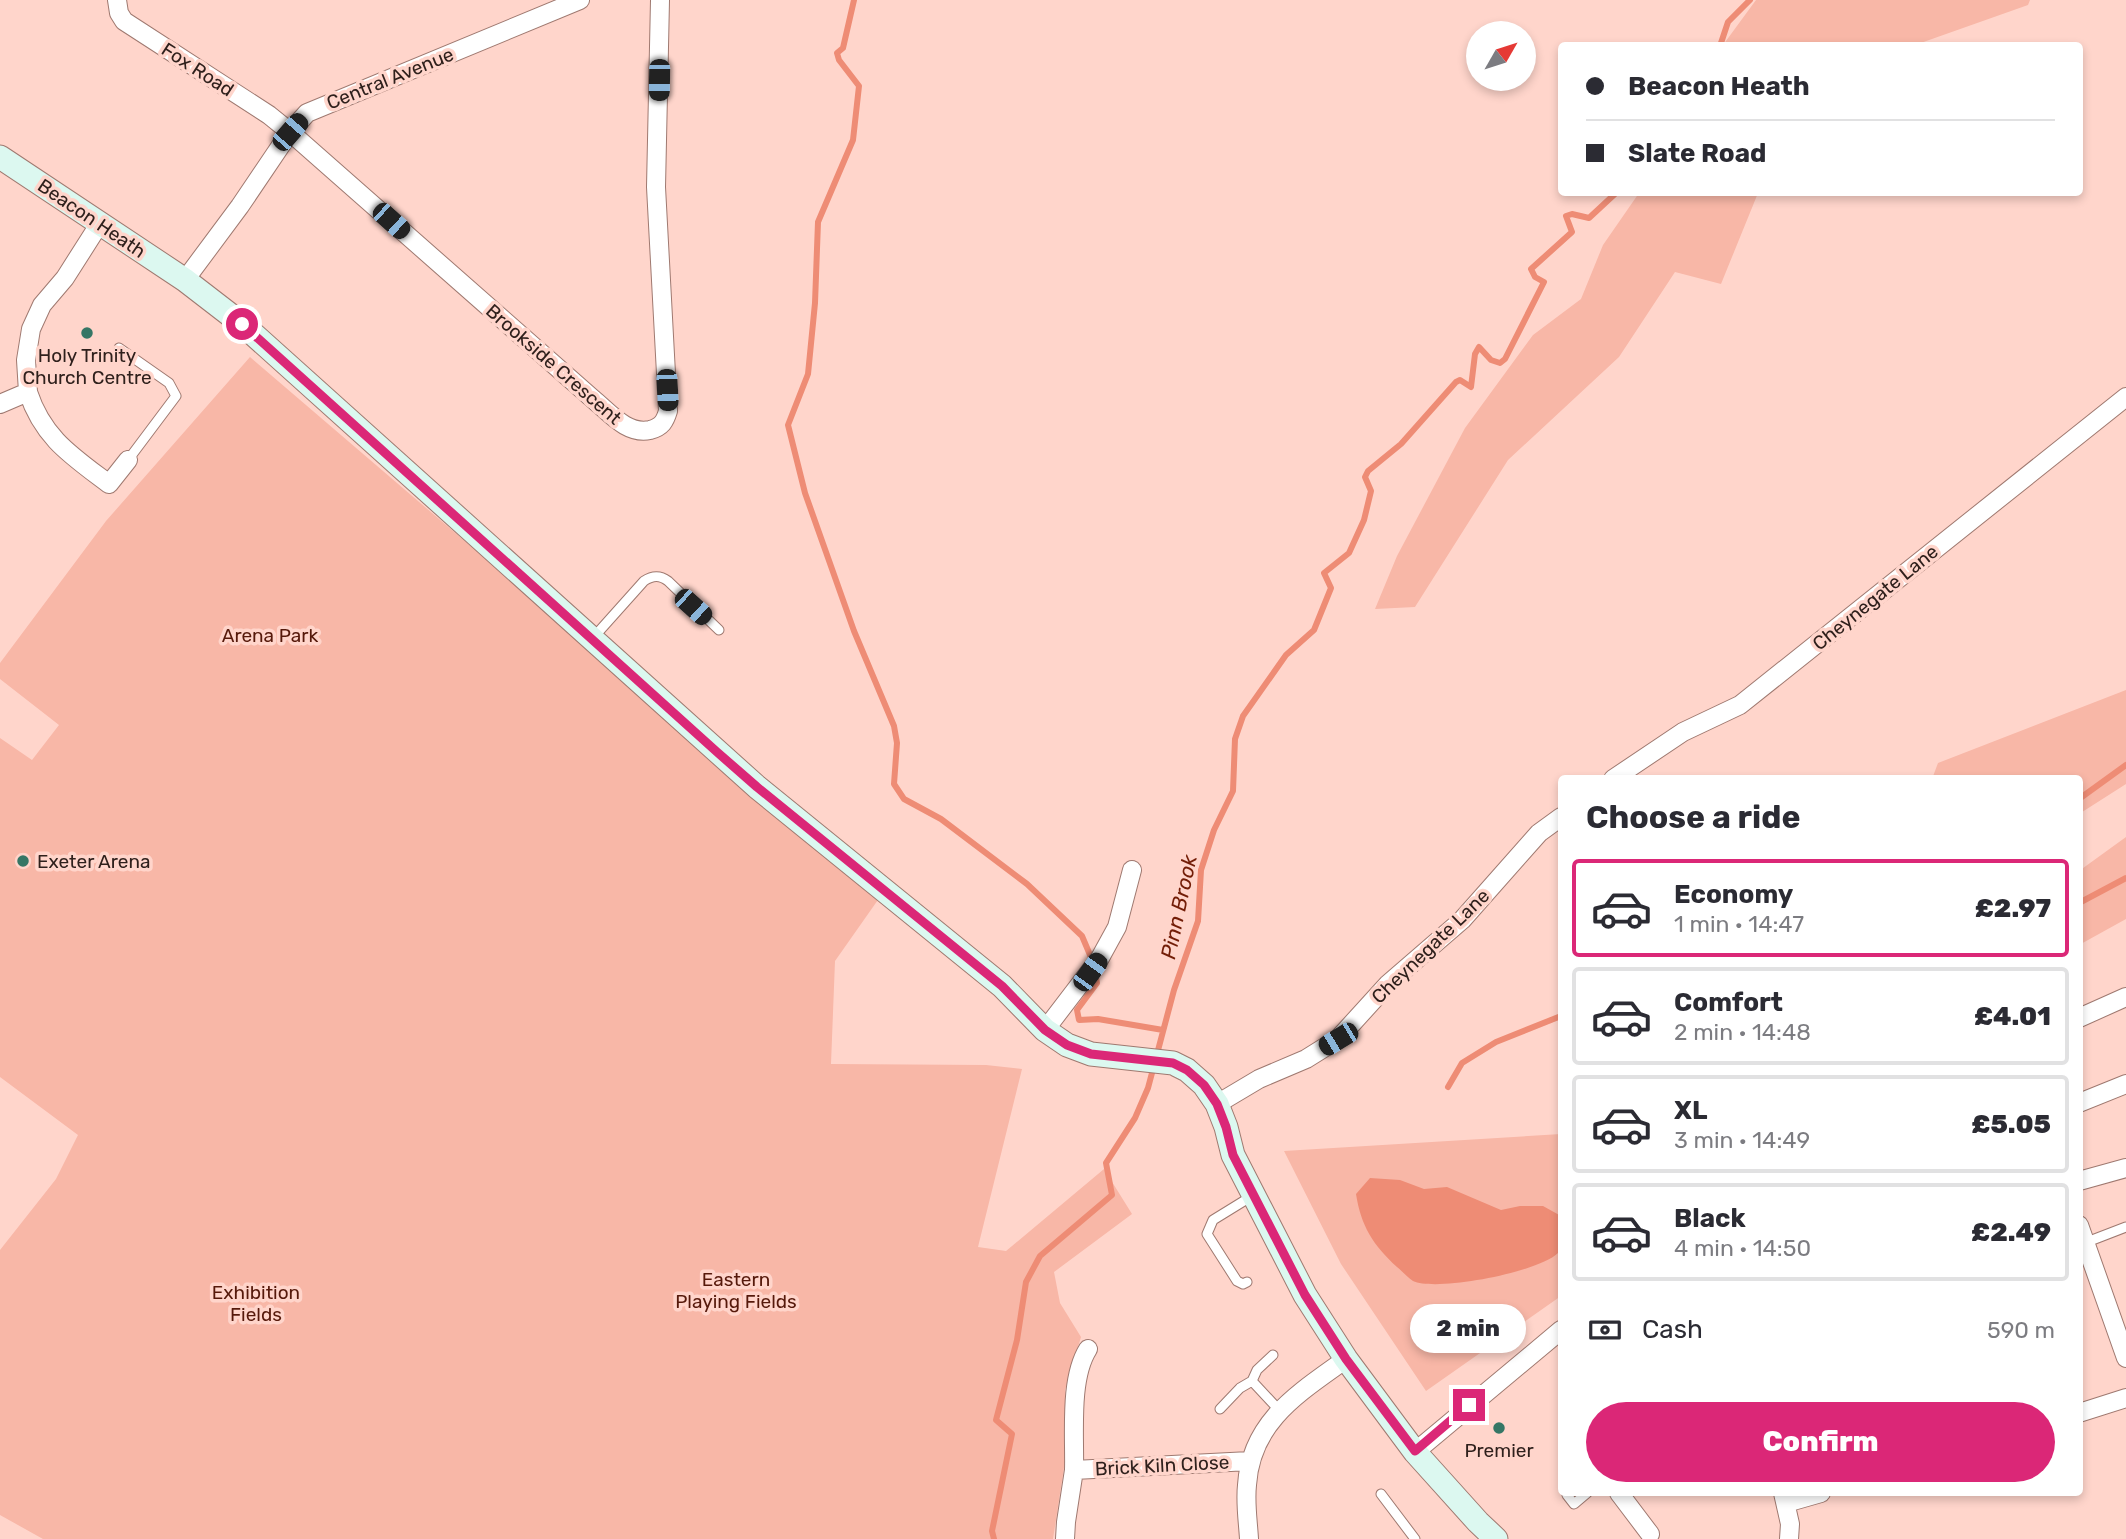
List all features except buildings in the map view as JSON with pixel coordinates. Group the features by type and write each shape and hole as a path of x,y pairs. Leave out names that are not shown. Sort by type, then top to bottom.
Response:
{"street":[{"name":"Fox Road","path":"117,0 119,13 124,21 269,115 290,132"},
{"name":"Central Avenue","path":"185,280 290,132 307,113 580,0"},
{"name":"Brookside Crescent","path":"290,132 628,428 641,432 656,428 665,422 668,411 656,187 660,0"},
{"name":"Beacon Heath","path":"0,157 185,280 242,324 757,787 1002,986 1045,1030 1067,1045 1091,1054 1173,1063 1187,1070 1204,1085 1217,1104"},
{"path":"100,223 65,278 42,306 31,329 26,360 28,392 42,425 58,444 109,484 128,460"},
{"path":"0,404 28,392"},
{"name":"Cheynegate Lane","path":"1619,775 1683,732 1740,705 2126,397"},
{"name":"Cheynegate Lane","path":"1217,1104 1259,1079 1306,1059 1338,1039 1388,984 1462,920 1539,833 1558,819"},
{"path":"1045,1030 1095,965 1118,927 1132,870"},
{"path":"2083,1016 2126,996"},
{"path":"2083,1101 2126,1084"},
{"path":"1217,1104 1233,1155 1252,1196 1305,1295 1346,1359 1415,1451 1496,1539"},
{"path":"2083,1180 2126,1168"},
{"path":"2083,1234 2126,1358"},
{"path":"1415,1451 1558,1333"},
{"name":"Brick Kiln Close","path":"1065,1539 1074,1470 1076,1380 1088,1349"},
{"path":"1248,1539 1247,1486 1251,1461 1270,1420 1294,1396 1346,1359"},
{"path":"2083,1412 2126,1398"},
{"name":"Brick Kiln Close","path":"1074,1470 1251,1461"},
{"path":"1621,1496 1650,1534"},
{"path":"1785,1498 1790,1524 1789,1539"}],"lane":[{"path":"119,348 169,383 176,396 128,460"},
{"path":"592,639 644,581 654,576 668,581 719,630"},
{"path":"1247,1282 1243,1284 1237,1281 1208,1234 1213,1220 1252,1196"},
{"path":"2087,1242 2126,1227"},
{"path":"1220,1409 1240,1388 1252,1381 1257,1370 1273,1355"},
{"path":"1252,1381 1279,1410"},
{"path":"1381,1494 1415,1539"},
{"path":"1568,1496 1574,1504 1583,1496"}],"green space":[{"path":"1756,0 2030,0 2028,5 1923,42 1725,42"},
{"path":"1637,196 1757,196 1721,284 1675,272 1619,357 1508,460 1415,607 1375,609 1397,556 1465,428 1533,335 1581,299 1603,245"},
{"path":"250,357 880,897 835,961 831,1064 986,1065 1022,1069 978,1247 1006,1251 1104,1169 1132,1214 1054,1272 1060,1303 1081,1337 1065,1390 1065,1461 1053,1539 43,1539 0,1515 0,1250 56,1179 78,1135 0,1077 0,738 32,760 59,725 0,679 0,663 106,521"},
{"path":"2126,690 2126,784 2083,811 2083,775 1934,775 1938,763"},
{"path":"2126,837 2126,919 2083,943 2083,868"},
{"path":"1558,1134 1558,1298 1426,1391 1341,1264 1284,1151"}],"shaded area":[{"path":"1370,1178 1400,1180 1424,1189 1447,1187 1501,1210 1520,1206 1543,1206 1558,1214 1558,1253 1531,1267 1487,1278 1443,1284 1413,1281 1381,1251 1369,1234 1356,1194"}],"waterway":[{"path":"854,0 843,48 837,53 839,60 859,86 853,140 818,222 815,303 808,374 788,425 805,493 854,631 894,726 897,743 894,784 904,799 941,819 1027,884 1082,936 1093,962 1097,983 1077,1010 1079,1020 1098,1019 1163,1030"},
{"name":"Pinn Brook","path":"1721,42 1728,22 1750,0"},
{"name":"Pinn Brook","path":"994,1539 992,1531 1012,1434 996,1420 1017,1340 1026,1282 1040,1256 1112,1195 1106,1163 1135,1118 1148,1088 1174,990 1198,921 1201,870 1214,830 1233,791 1235,739 1243,716 1286,655 1314,630 1331,588 1324,573 1349,553 1364,520 1371,491 1365,477 1368,471 1401,444 1456,382 1460,380 1471,387 1475,354 1479,347 1491,360 1500,363 1505,359 1544,282 1535,277 1531,269 1572,232 1566,216 1572,214 1589,218 1613,196"},
{"path":"2083,796 2126,765"},
{"path":"2083,901 2126,878"},
{"path":"1448,1087 1462,1063 1496,1042 1558,1017"}],"place":[{"name":"Holy Trinity Church Centre","path":"87,333"},
{"name":"Exeter Arena","path":"23,861"},
{"name":"Premier","path":"1499,1428"}],"route":[{"path":"242,324 717,752 1002,986 1045,1030 1067,1045 1091,1054 1173,1063 1187,1070 1204,1085 1217,1104 1233,1155 1305,1295 1346,1359 1415,1451 1469,1405"}],"park label":[{"name":"Arena Park","path":"270,635"},
{"name":"Eastern Playing Fields","path":"736,1290"},
{"name":"Exhibition Fields","path":"256,1303"}]}
